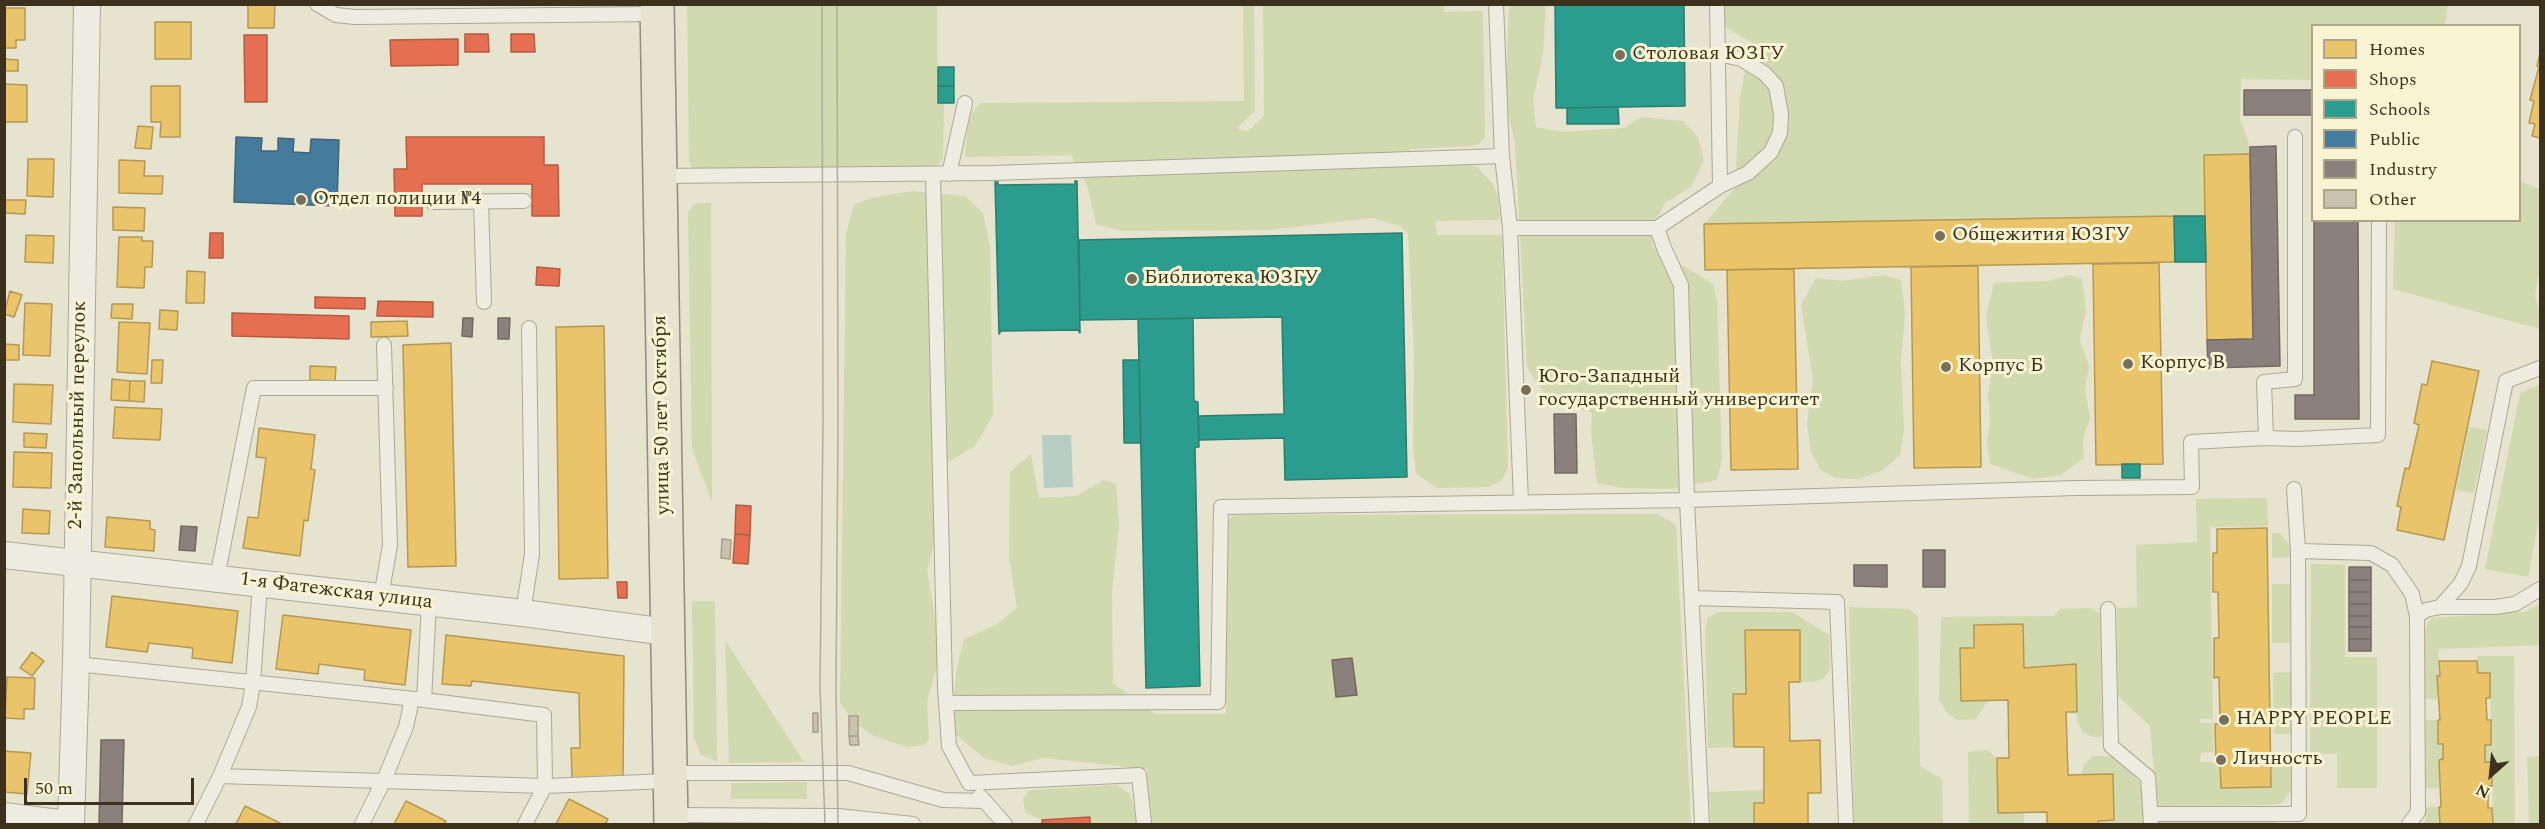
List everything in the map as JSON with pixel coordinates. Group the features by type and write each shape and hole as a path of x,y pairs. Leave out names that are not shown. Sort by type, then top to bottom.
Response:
{"main road":[{"name":"улица 50 лет Октября","path":"657,9 671,820"}],"street":[{"name":"2-й Запольный переулок","path":"69,825 76,664 87,4"},
{"name":"1-я Фатежская улица","path":"4,555 523,613 667,632"},
{"path":"4,816 69,825"}],"lane":[{"path":"317,4 336,15 368,11 657,9"},
{"path":"1496,4 1502,156 1510,228 1521,502"},
{"path":"1717,4 1720,186"},
{"path":"1510,228 1657,228 1720,186 1748,173 1771,152 1780,133 1781,114 1776,86 1764,73 1741,59 1718,54"},
{"path":"949,174 965,103"},
{"path":"2266,438 2264,382 2295,379 2295,137"},
{"path":"659,176 949,174 1502,156"},
{"path":"933,174 949,746 969,783 1005,825"},
{"path":"481,201 484,302"},
{"path":"432,202 524,201"},
{"path":"946,703 1218,702 1221,507 1688,500 2076,488 2192,487 2191,442 2378,435 2379,222"},
{"path":"1657,228 1681,285 1702,825"},
{"path":"523,613 532,554 529,328"},
{"path":"381,597 390,545 384,345"},
{"path":"2440,607 2461,583 2469,566 2506,381 2541,368"},
{"path":"217,578 255,388 386,388"},
{"path":"2108,609 2111,746 2148,777 2151,819 2299,814 2298,551 2294,489"},
{"path":"2298,551 2371,553 2392,565 2412,594 2417,616 2418,812 2409,825"},
{"path":"196,825 220,776 249,707 260,584"},
{"path":"2417,616 2426,610 2440,607 2495,607 2515,604 2535,595 2541,589"},
{"path":"1692,598 1837,602 1846,825"},
{"path":"362,825 384,780 418,699 429,603"},
{"path":"76,664 418,699 544,715 545,786 525,825"},
{"path":"220,776 545,786 669,777 848,773 943,800 985,801"},
{"path":"969,783 1139,775 1144,825"},
{"path":"671,820 831,816 913,825"}],"green space":[{"path":"1444,4 1444,12 1483,11 1485,137 1473,146 1409,149 1420,166 1470,165 1478,168 1493,184 1498,196 1500,220 1435,221 1437,235 1502,235 1508,468 1501,481 1488,487 1437,488 1416,474 1413,449 1414,352 1408,234 1400,226 1372,218 1268,230 1122,231 1096,224 1088,188 1071,155 965,157 967,130 972,113 980,103 1244,101 1243,5 1254,5 1255,111 1237,128 1247,132 1264,116 1263,5"},
{"path":"687,5 937,5 938,103 944,103 943,159 936,166 924,170 692,169 689,161"},
{"path":"1509,5 1546,5 1543,54 1533,99 1536,127 1563,132 1624,128 1641,117 1683,121 1698,137 1704,160 1691,187 1665,203 1658,216 1649,224 1653,248 1713,284 1717,301 1722,459 1717,480 1670,489 1623,488 1597,483 1591,433 1592,412 1550,403 1527,367 1515,143 1508,114 1506,84"},
{"path":"1722,5 2448,5 2445,24 2311,24 2311,80 2241,79 2240,119 2250,147 2250,154 2205,216 1704,224 1735,188 1740,96 1751,42 1723,26"},
{"path":"2521,181 2540,189 2540,268 2535,295 2540,315 2540,329 2393,289 2395,222 2521,222"},
{"path":"913,191 965,196 983,213 990,247 993,415 975,446 937,469 937,532 927,570 941,652 927,701 929,739 925,745 907,747 874,736 851,720 840,702 846,233 854,205 870,198"},
{"path":"698,203 711,203 712,502 692,449 688,213 692,206"},
{"path":"1885,275 1901,280 1905,313 1901,362 1904,430 1900,455 1883,470 1859,479 1836,478 1821,470 1811,452 1807,424 1813,379 1801,305 1816,278 1842,281"},
{"path":"2070,275 2082,279 2086,311 2080,339 2089,366 2085,390 2090,419 2083,438 2084,458 2061,475 2034,479 1990,464 1987,442 1990,420 1988,393 1993,364 1986,316 1994,283 2049,281"},
{"path":"2540,385 2540,514 2528,577 2485,569 2520,393"},
{"path":"2469,427 2487,430 2474,493 2456,490"},
{"path":"1031,454 1039,498 1076,496 1104,480 1116,484 1119,525 1112,591 1113,683 1155,714 1226,714 1225,533 1228,520 1235,515 1658,514 1676,525 1691,824 1151,824 1144,777 1149,769 1043,758 1012,766 984,758 955,734 953,702 957,668 964,639 996,625 1017,608 1009,556 1010,472"},
{"path":"2267,498 2268,526 2210,527 2213,719 2200,719 2200,723 2213,723 2214,752 2201,753 2200,762 2220,763 2221,788 2270,787 2270,760 2292,760 2292,789 2282,803 2272,805 2157,806 2150,726 2118,696 2117,608 2137,607 2136,545 2197,542 2196,499"},
{"path":"2272,533 2280,533 2290,546 2290,557 2272,558"},
{"path":"2311,564 2345,565 2345,657 2377,657 2377,788 2337,788 2337,754 2310,754"},
{"path":"2272,584 2290,584 2290,643 2272,643"},
{"path":"692,601 715,601 717,761 701,755 694,738"},
{"path":"2540,604 2540,645 2439,649 2437,699 2425,699 2425,634 2427,623 2432,618 2525,612"},
{"path":"1849,607 1909,609 1918,617 1920,766 1942,779 1943,824 1854,824"},
{"path":"2092,608 2101,615 2102,737 2092,737 2082,731 2077,720 2076,664 2024,668 2023,624 1974,625 1974,648 1960,648 1961,701 1988,701 1976,719 1958,720 1947,713 1939,699 1941,617 2054,616 2060,609"},
{"path":"1718,612 1792,612 1829,635 1830,670 1824,678 1813,682 1800,682 1799,630 1746,631 1746,694 1734,694 1734,747 1708,748 1705,628 1708,618"},
{"path":"725,640 804,762 729,763"},
{"path":"2477,656 2514,656 2515,824 2493,824 2492,762 2485,762 2485,745 2491,744 2490,674 2478,673"},
{"path":"2291,672 2292,734 2274,734 2273,673"},
{"path":"2425,720 2438,720 2438,744 2443,744 2443,759 2439,760 2439,788 2425,788"},
{"path":"1987,750 1997,758 1998,813 2024,812 2024,824 1969,824 1968,752"},
{"path":"2093,756 2111,756 2143,785 2146,824 2098,824 2098,821 2114,820 2081,775 2084,764"},
{"path":"2540,756 2540,824 2529,824 2527,757"},
{"path":"807,782 807,799 731,799 731,783"},
{"path":"1117,785 1130,794 1138,824 1090,824 1090,817 1042,820 1025,812 1023,799 1030,790"},
{"path":"1764,790 1764,803 1754,803 1754,824 1711,824 1709,792"},
{"path":"2425,807 2439,807 2440,824 2423,824 2426,820"},
{"path":"2271,821 2283,824 2159,824 2159,822"}],"shaded area":[{"path":"1042,435 1071,435 1073,487 1044,488"}],"building: Homes":[{"path":"248,4 275,4 274,28 248,28"},
{"path":"4,8 25,8 25,40 16,40 16,48 4,48"},
{"path":"155,22 191,22 191,59 155,59"},
{"path":"2540,53 2540,138 2532,136 2535,124 2529,123 2534,101 2530,100 2539,67 2537,66"},
{"path":"4,59 18,60 18,71 4,71"},
{"path":"4,84 27,85 27,122 4,122"},
{"path":"151,86 180,86 180,137 160,137 161,122 151,122"},
{"path":"138,126 153,127 151,149 135,148"},
{"path":"2250,154 2253,339 2207,340 2204,155"},
{"path":"28,159 54,159 53,197 27,196"},
{"path":"119,160 145,161 144,176 163,176 162,194 119,193"},
{"path":"4,200 26,200 25,214 4,213"},
{"path":"113,207 145,208 144,231 113,230"},
{"name":"Общежития ЮЗГУ","path":"2174,216 2175,262 1705,270 1704,224"},
{"path":"26,235 54,236 53,263 25,262"},
{"path":"119,237 142,237 142,241 153,241 152,267 145,267 144,288 117,287"},
{"name":"Корпус В","path":"2159,263 2163,464 2096,465 2093,264"},
{"name":"Корпус Б","path":"1978,266 1981,467 1914,468 1911,267"},
{"path":"1794,269 1798,469 1731,470 1727,270"},
{"path":"187,271 205,272 204,303 186,303"},
{"path":"10,291 22,295 14,317 4,314"},
{"path":"25,303 52,304 50,356 23,355"},
{"path":"112,304 133,304 132,319 111,318"},
{"path":"160,310 178,311 177,330 159,329"},
{"path":"407,321 408,336 371,337 371,322"},
{"path":"119,322 150,323 147,374 117,372"},
{"path":"604,326 608,578 559,579 556,327"},
{"path":"451,343 456,566 408,567 403,345"},
{"path":"4,344 19,345 19,360 4,360"},
{"path":"152,360 163,360 162,383 151,383"},
{"path":"2432,361 2479,371 2444,540 2397,530 2401,507 2397,506 2405,468 2409,469 2419,425 2414,423 2422,384 2427,385"},
{"path":"310,366 336,367 335,381 310,380"},
{"path":"112,379 130,381 129,401 111,400"},
{"path":"130,381 145,381 144,402 129,401"},
{"path":"14,384 53,385 51,424 13,422"},
{"path":"115,407 162,409 160,440 113,438"},
{"path":"259,428 315,435 311,469 315,470 308,521 304,520 300,556 243,548 248,517 258,518 266,458 256,457"},
{"path":"24,433 47,434 46,448 24,447"},
{"path":"14,452 52,453 51,488 13,487"},
{"path":"23,509 50,511 49,534 22,533"},
{"path":"107,517 150,521 150,529 155,530 154,551 105,547"},
{"path":"2267,528 2271,787 2221,788 2220,763 2216,763 2215,724 2220,724 2219,677 2214,678 2214,638 2219,638 2218,592 2213,592 2213,553 2217,553 2217,529"},
{"path":"112,596 238,611 232,663 192,658 193,648 149,643 147,652 106,647"},
{"path":"283,615 411,630 405,685 364,680 365,670 319,664 318,674 276,669"},
{"path":"2023,624 2024,668 2076,664 2077,712 2066,712 2068,775 2113,774 2114,820 2098,821 2098,824 2047,824 2047,812 1998,813 1997,758 2009,758 2008,700 1961,701 1960,648 1974,648 1974,625"},
{"path":"1745,630 1800,630 1800,682 1789,682 1790,741 1820,740 1821,793 1808,793 1808,824 1754,824 1754,803 1764,803 1764,747 1734,747 1733,694 1746,694"},
{"path":"446,635 624,656 623,779 572,778 571,748 580,748 579,693 472,681 471,686 442,684"},
{"path":"32,652 44,661 32,676 20,668"},
{"path":"2439,661 2477,661 2478,673 2490,673 2490,698 2486,698 2487,720 2491,720 2491,745 2485,745 2485,762 2492,762 2492,786 2488,786 2488,808 2492,808 2493,824 2440,824 2439,760 2443,759 2443,744 2438,744 2438,720 2440,720 2437,676 2440,676"},
{"path":"7,677 35,678 34,709 24,709 24,719 5,718"},
{"path":"4,751 31,753 27,794 4,792"},
{"path":"569,799 608,819 605,824 556,824"},
{"path":"406,801 446,821 444,824 394,824"},
{"path":"245,806 282,824 236,824"}],"building: Shops":[{"path":"465,34 488,34 489,52 465,52"},
{"path":"511,34 534,34 535,52 511,52"},
{"path":"244,35 267,35 267,102 245,102"},
{"path":"458,39 458,65 391,66 390,40"},
{"path":"406,137 544,137 544,165 558,165 559,216 532,216 532,184 422,184 422,216 395,216 394,169 407,169"},
{"path":"210,233 223,233 223,258 209,258"},
{"path":"537,267 560,269 559,286 536,285"},
{"path":"315,297 365,298 365,309 315,308"},
{"path":"378,301 433,302 433,317 377,316"},
{"path":"232,313 349,316 349,339 232,336"},
{"path":"736,505 751,506 750,535 735,534"},
{"path":"735,534 750,535 748,564 733,563"},
{"path":"617,582 627,582 627,598 618,598"},
{"path":"1090,817 1090,824 1042,824 1042,820"}],"building: Schools":[{"name":"Столовая ЮЗГУ","path":"1555,4 1684,4 1685,106 1556,108"},
{"path":"938,67 954,67 954,86 938,86"},
{"path":"938,86 954,86 954,103 938,103"},
{"path":"1618,107 1619,124 1567,124 1567,108"},
{"path":"1077,181 1080,333 1078,330 1001,331 999,334 995,182 998,182 998,185 1075,184"},
{"path":"2174,216 2205,216 2206,262 2175,262"},
{"path":"1402,233 1407,477 1285,480 1284,438 1199,440 1198,416 1284,414 1282,317 1080,320 1079,240"},
{"path":"1193,318 1194,401 1198,402 1199,447 1195,447 1200,686 1146,688 1138,319"},
{"path":"1123,360 1139,360 1141,443 1124,443"},
{"path":"2122,464 2140,464 2140,478 2122,478"}],"building: Public":[{"path":"236,137 262,138 261,151 278,151 278,138 294,139 293,152 310,153 311,139 339,140 337,206 234,202"}],"building: Industry":[{"path":"2244,90 2311,90 2311,115 2244,115"},
{"path":"2276,146 2280,366 2208,368 2207,340 2253,339 2250,147"},
{"path":"2314,222 2358,222 2359,419 2295,419 2295,395 2314,395"},
{"path":"463,318 473,318 472,337 462,336"},
{"path":"498,318 510,318 509,339 498,339"},
{"path":"1554,414 1576,414 1577,473 1555,473"},
{"path":"181,526 197,527 195,551 179,550"},
{"path":"1923,550 1945,550 1945,587 1923,587"},
{"path":"1854,565 1887,565 1887,587 1854,586"},
{"path":"2349,567 2371,567 2371,580 2349,580"},
{"path":"2349,580 2371,580 2371,592 2349,592"},
{"path":"2349,592 2371,592 2371,604 2349,604"},
{"path":"2349,604 2371,604 2371,616 2349,616"},
{"path":"2349,616 2371,616 2371,627 2349,627"},
{"path":"2349,627 2371,627 2371,639 2349,639"},
{"path":"2349,639 2371,639 2371,651 2349,651"},
{"path":"1352,658 1357,695 1336,697 1332,660"},
{"path":"101,740 124,740 122,824 99,824"}],"building: Other":[{"path":"722,539 731,540 730,559 721,558"},
{"path":"813,713 818,713 818,732 813,732"},
{"path":"849,716 858,716 858,736 849,736"},
{"path":"849,736 858,736 859,745 850,745"}],"tram line":[{"path":"822,4 823,423 820,687 825,824"},
{"path":"837,4 836,689 838,824"}],"place":[{"name":"Столовая ЮЗГУ","path":"1620,55"},
{"name":"Отдел полиции №4","path":"301,200"},
{"name":"Общежития ЮЗГУ","path":"1940,236"},
{"name":"Библиотека ЮЗГУ","path":"1132,279"},
{"name":"Корпус В","path":"2128,364"},
{"name":"Корпус Б","path":"1946,367"},
{"name":"Юго-Западный государственный университет","path":"1526,390"},
{"name":"HAPPY PEOPLE","path":"2224,720"},
{"name":"Личность","path":"2221,760"}]}
